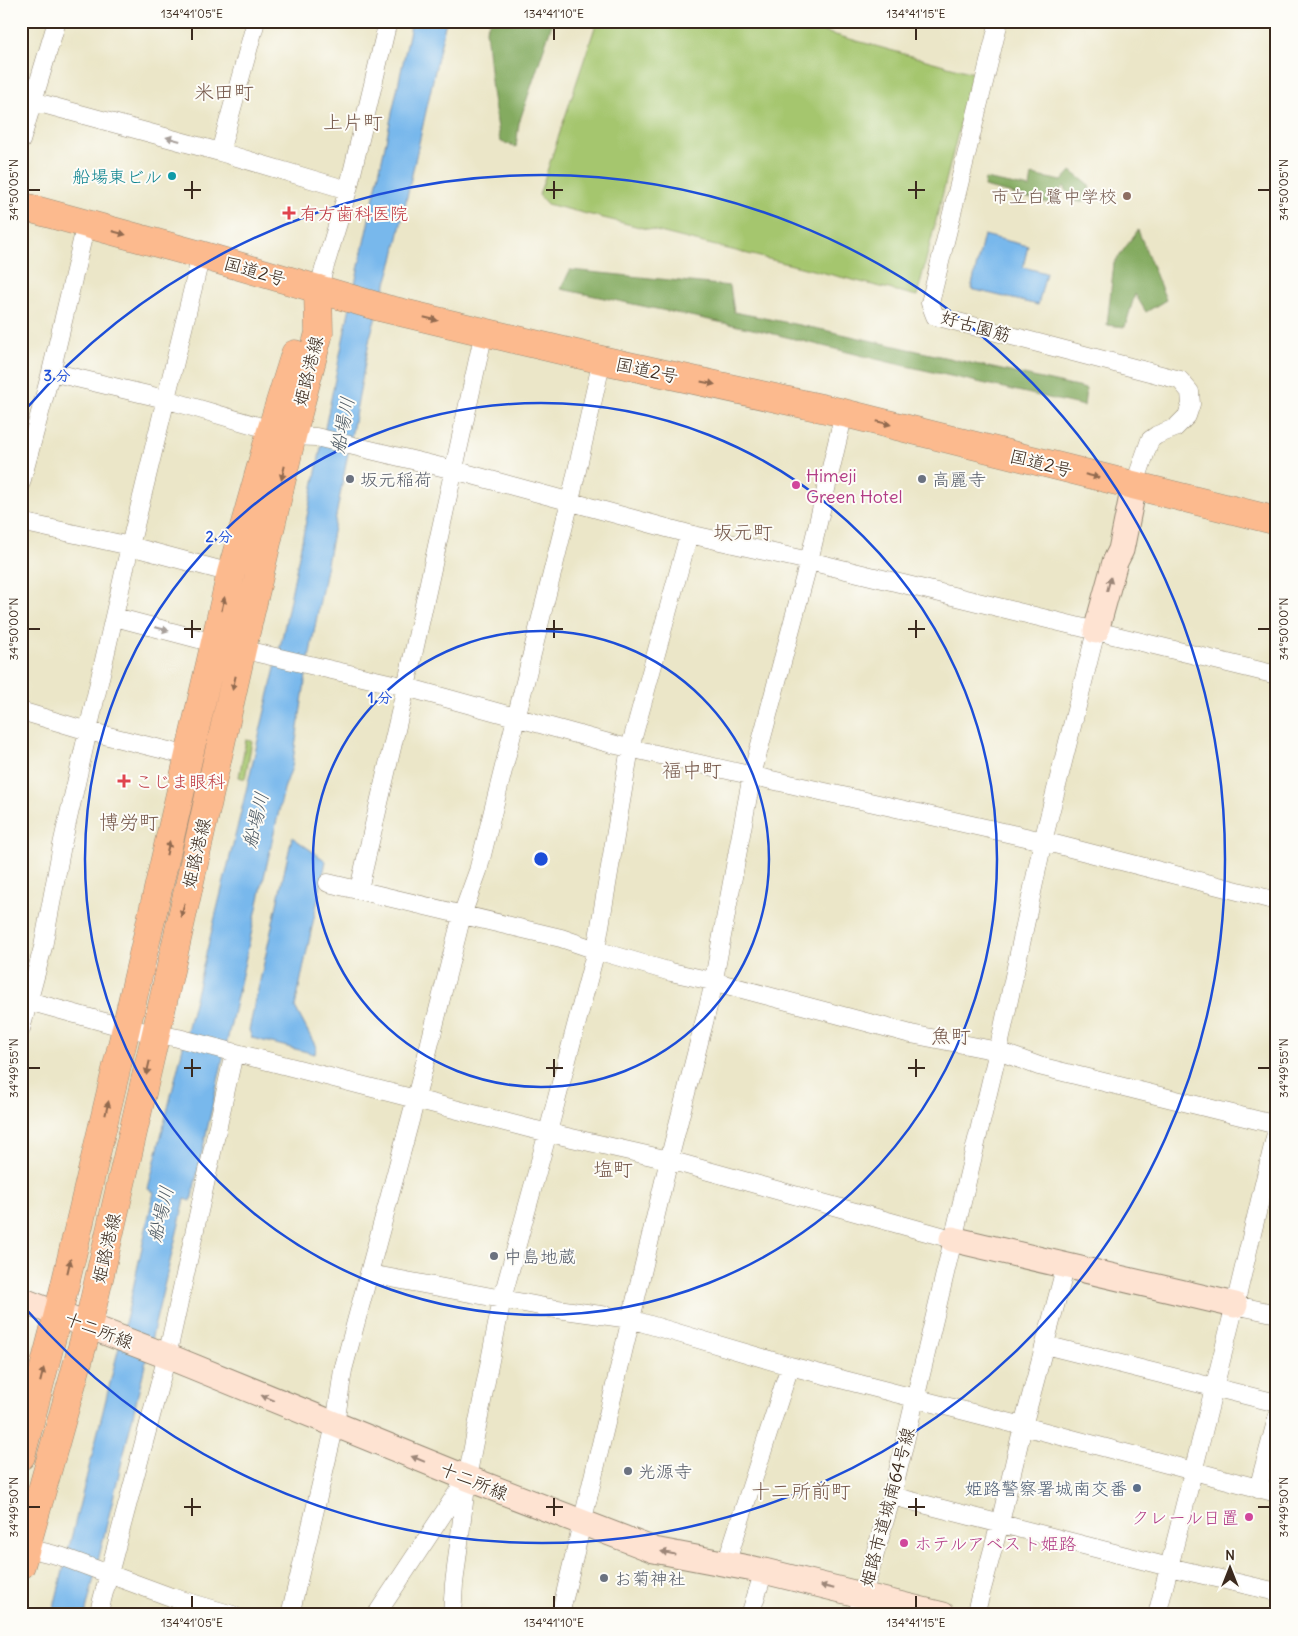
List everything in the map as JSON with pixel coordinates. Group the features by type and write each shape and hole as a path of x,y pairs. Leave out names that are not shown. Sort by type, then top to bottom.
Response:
{"main road":[{"name":"国道2号","path":"21,206 201,255 383,308 602,360 844,413 1277,520"},
{"name":"姫路港線","path":"24,1556 100,1330 167,1036 242,649 319,333 318,289"},
{"name":"姫路港線","path":"22,1453 58,1314 126,1028 231,573 293,435"}],"street":[{"path":"21,141 27,99 57,21"},
{"path":"220,152 256,21"},
{"path":"318,289 348,190 388,21"},
{"name":"好古園筋","path":"999,21 930,303 935,316 1180,380 1190,392 1191,404 1187,416 1175,428 1150,440 1134,486"},
{"path":"27,99 220,152 348,190"},
{"path":"21,483 86,224"},
{"path":"21,1029 25,1000 43,947 62,845 130,546 201,255"},
{"path":"359,889 406,687 484,332"},
{"path":"290,1615 335,1425 343,1370 370,1274 462,915 478,871 570,502 602,360"},
{"path":"50,372 165,399 293,435 356,446 454,470 689,534 809,560 1277,675"},
{"path":"560,1615 630,1320 701,1035 752,775 809,560 844,413"},
{"path":"1096,631 1115,562 1121,550 1134,486"},
{"path":"21,522 130,546 231,573"},
{"path":"452,1615 467,1478 502,1299 596,950 630,748 689,534"},
{"path":"115,616 214,643 406,687 630,748 1043,841 1277,901"},
{"name":"姫路市道城南64号線","path":"860,1605 892,1496 998,1051 1043,841 1096,631"},
{"path":"21,711 88,731 189,756"},
{"path":"328,883 561,938 671,972 712,981 911,1034 998,1051 1039,1066 1277,1127 1235,1305 1156,1615"},
{"path":"25,1000 126,1028 167,1036 548,1132 669,1160 952,1239 1277,1314"},
{"path":"98,1615 166,1356 234,1053"},
{"path":"976,1615 1023,1426 1066,1265"},
{"path":"370,1274 550,1308 630,1320 915,1400 1023,1426 1277,1493"},
{"name":"十二所線","path":"21,1300 166,1356 467,1478 654,1550 764,1571 860,1605 943,1615"},
{"path":"1045,1345 1277,1403"},
{"path":"726,1564 790,1366"},
{"path":"1258,1489 1277,1418"},
{"path":"376,1615 467,1478"},
{"path":"892,1496 1169,1567 1277,1592"},
{"path":"24,1556 60,1556 171,1597 233,1615"},
{"path":"750,1615 764,1571"}],"green space":[{"path":"490,21 553,21 519,123 516,147 500,141 492,91 486,29"},
{"path":"597,21 785,21 973,73 917,296 547,204 539,195"},
{"path":"1071,171 1089,185 1091,200 1073,202 1064,186 1048,203 984,187 985,179 1030,188 1032,175 1062,181"},
{"path":"1138,230 1166,300 1146,312 1135,294 1125,327 1107,325 1114,263"},
{"path":"570,270 730,286 734,312 824,330 1086,389 1084,406 884,361 762,331 561,289"},
{"path":"246,740 252,741 245,779 239,777"}],"water":[{"name":"船場川","path":"412,21 446,21 393,260 370,337 307,669 292,767 284,789 191,1201 185,1199 85,1615 52,1615 129,1307 154,1192 148,1189 283,634 345,330"},
{"path":"984,235 1028,246 1023,267 1046,273 1038,305 971,289"},
{"path":"292,837 326,861 295,1007 316,1047 315,1054 252,1038 249,1030"}],"place":[{"name":"船場東ビル","path":"172,176"},
{"name":"市立白鷺中学校","path":"1127,196"},
{"name":"有方歯科医院","path":"289,213"},
{"name":"坂元稲荷","path":"350,479"},
{"name":"高麗寺","path":"922,479"},
{"name":"Himeji Green Hotel","path":"796,485"},
{"name":"こじま眼科","path":"124,781"},
{"name":"中島地蔵","path":"494,1256"},
{"name":"光源寺","path":"628,1471"},
{"name":"姫路警察署城南交番","path":"1137,1488"},
{"name":"クレール日置","path":"1249,1517"},
{"name":"ホテルアベスト姫路","path":"904,1543"},
{"name":"お菊神社","path":"604,1578"}],"district":[{"name":"米田町","path":"224,91"},
{"name":"上片町","path":"353,121"},
{"name":"坂元町","path":"743,531"},
{"name":"福中町","path":"692,769"},
{"name":"博労町","path":"129,821"},
{"name":"魚町","path":"951,1035"},
{"name":"塩町","path":"613,1168"},
{"name":"十二所前町","path":"801,1490"}]}
